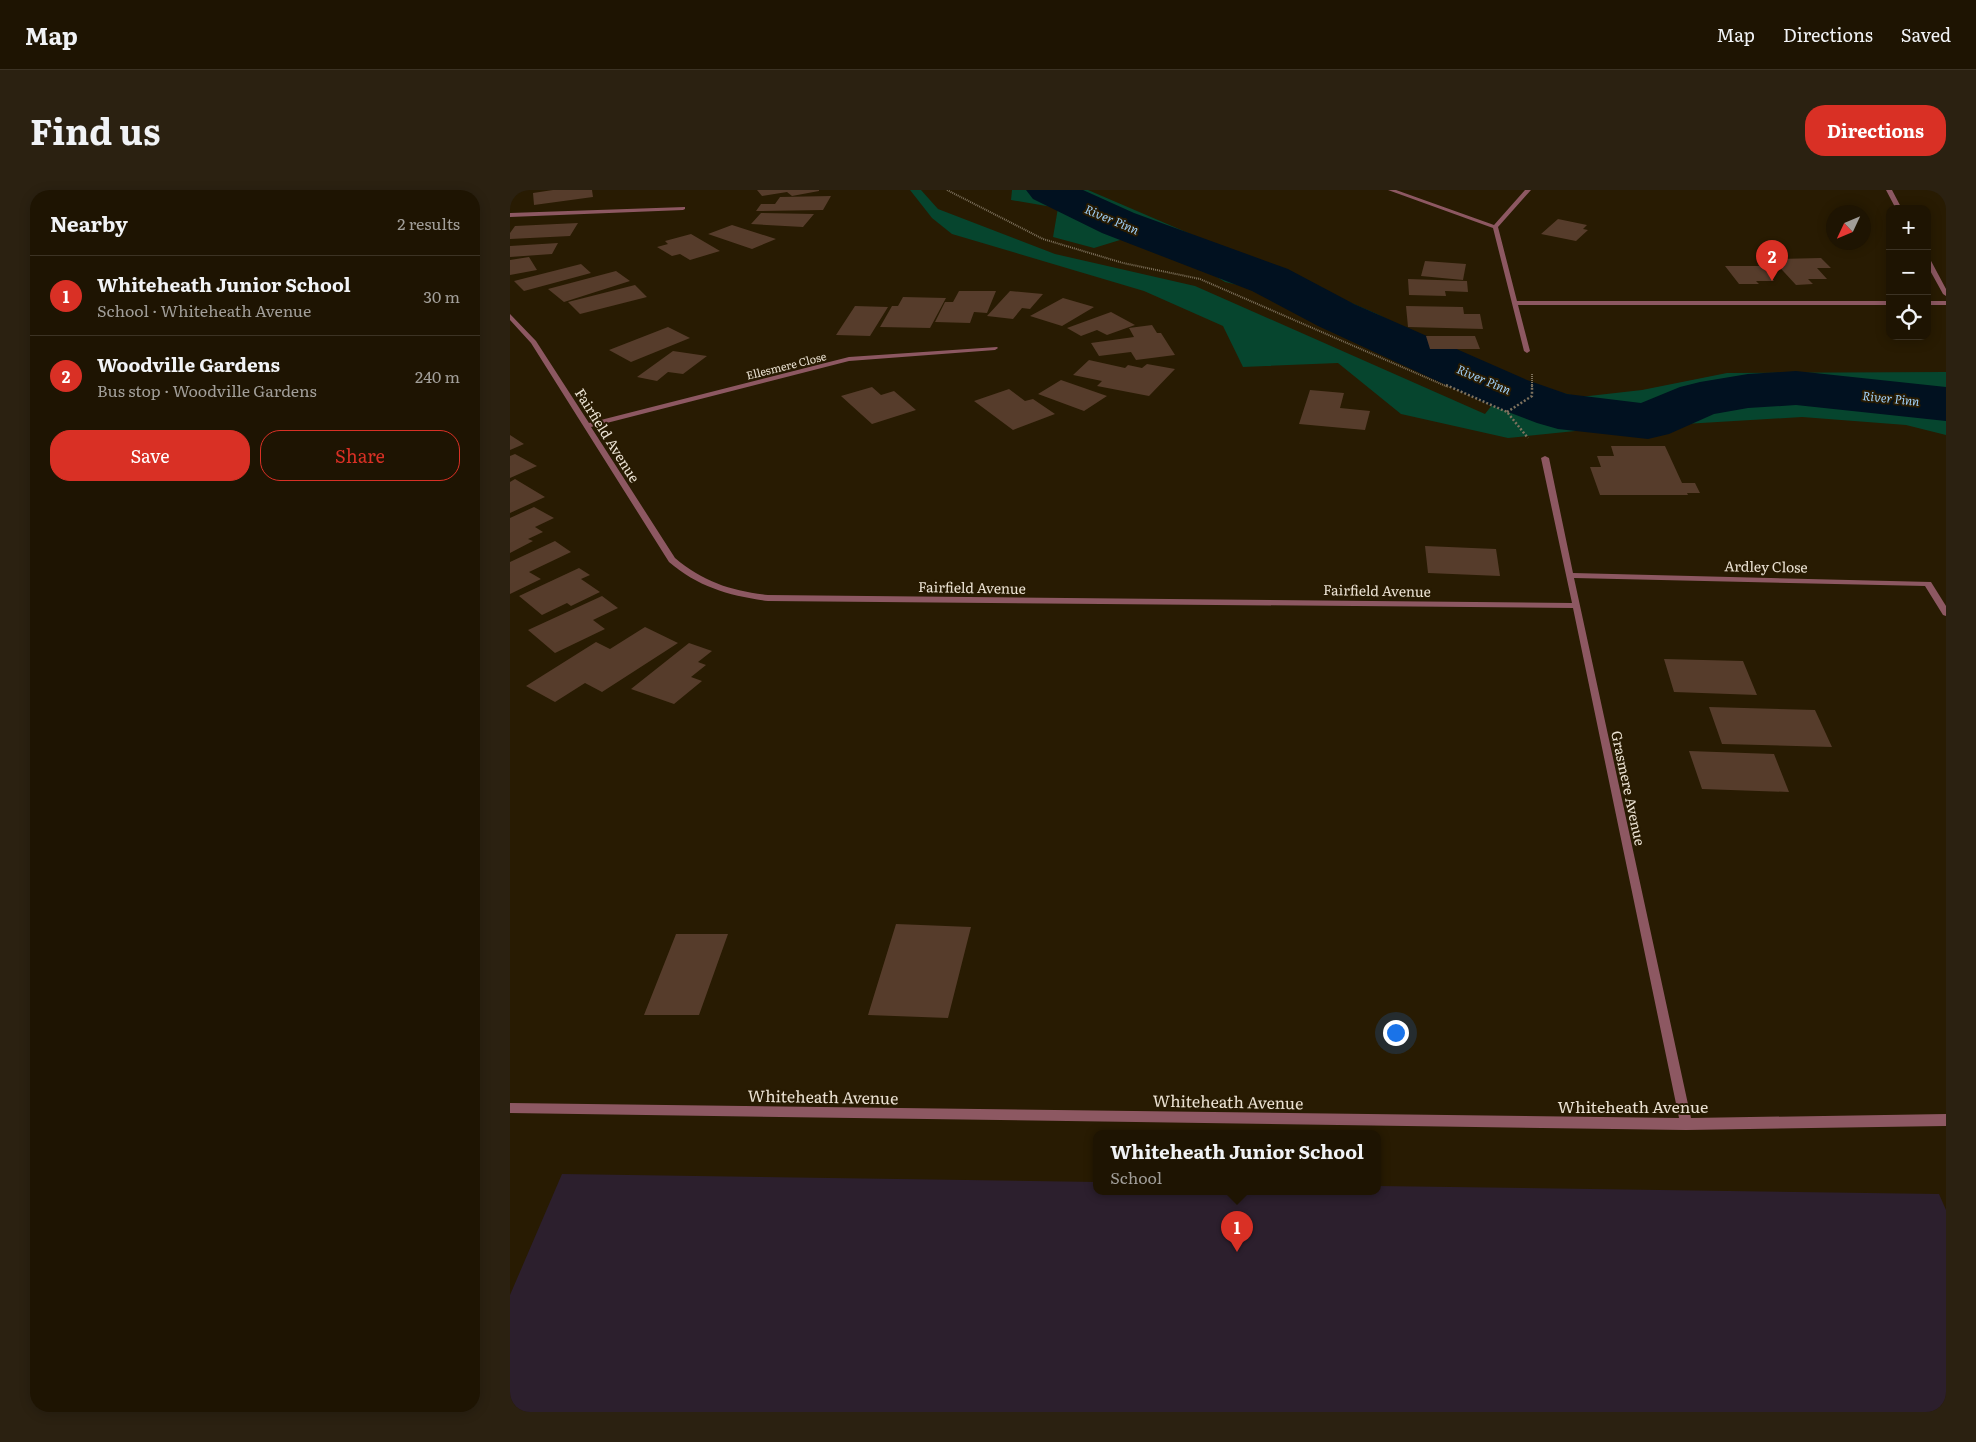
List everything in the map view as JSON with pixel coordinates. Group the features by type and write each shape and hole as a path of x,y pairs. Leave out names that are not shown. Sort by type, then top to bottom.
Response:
{"street":[{"path":"1391,190 1495,227"},
{"path":"1495,227 1528,190"},
{"path":"1889,190 1897,205"},
{"path":"510,216 683,208"},
{"path":"1495,227 1527,351"},
{"path":"1931,266 1946,294"},
{"path":"1514,302 1886,303"},
{"path":"1931,303 1946,303"},
{"name":"Fairfield Avenue","path":"510,316 534,342 672,560 700,582 744,595 795,599 1576,606"},
{"name":"Ellesmere Close","path":"587,426 849,359 995,348"},
{"name":"Grasmere Avenue","path":"1545,458 1686,1124"},
{"name":"Ardley Close","path":"1570,575 1928,584 1946,613"},
{"name":"Whiteheath Avenue","path":"510,1108 1686,1124 1946,1120"}],"path":[{"path":"947,190 1043,239 1122,263 1200,279 1507,412 1545,458"},
{"path":"1507,412 1532,396"}],"shaded area":[{"path":"562,1174 1093,1182 1093,1195 1381,1195 1381,1186 1939,1194 1946,1210 1946,1412 510,1412 510,1295"}],"green space":[{"path":"910,190 921,190 938,209 1055,254 1195,286 1485,414 1496,400 1317,323 1256,289 1225,282 1183,256 1133,236 1094,248 1053,237 1058,208 1011,200 1012,190 1088,190 1377,314 1461,357 1528,385 1580,397 1642,390 1727,373 1946,372 1946,435 1906,425 1802,417 1585,430 1508,438 1401,414 1338,363 1243,367 1223,326 1144,291 952,234 932,218"}],"building":[{"path":"553,190 592,190 593,197 534,205 533,193"},
{"path":"757,190 819,191 792,196 787,192 762,196"},
{"path":"831,196 823,210 756,211 761,204 775,204 780,197"},
{"path":"761,213 814,214 803,227 751,224"},
{"path":"1558,219 1587,225 1583,229 1588,230 1576,241 1541,234"},
{"path":"578,223 570,236 510,239 510,233 515,226"},
{"path":"732,225 776,239 752,249 708,234"},
{"path":"691,234 720,251 690,260 680,254 672,256 657,247 668,244 665,241"},
{"path":"558,243 552,254 510,257 510,246"},
{"path":"529,257 537,270 510,275 510,260"},
{"path":"1821,258 1831,268 1817,268 1827,279 1808,279 1813,284 1796,285 1772,259"},
{"path":"1425,261 1466,264 1463,280 1421,276"},
{"path":"581,264 591,273 524,291 514,281"},
{"path":"1725,266 1762,266 1774,281 1756,281 1759,284 1739,284"},
{"path":"616,271 630,281 564,302 548,289"},
{"path":"1408,279 1467,281 1468,292 1445,291 1446,296 1409,295"},
{"path":"635,285 647,297 580,314 568,302"},
{"path":"959,291 996,291 987,313 974,312 970,323 935,322 945,302 953,302"},
{"path":"1010,291 1043,294 1030,309 1022,308 1013,319 987,316"},
{"path":"903,297 946,298 930,328 880,327 892,306 898,306"},
{"path":"1063,298 1094,307 1062,326 1030,316"},
{"path":"855,306 888,307 870,336 836,335"},
{"path":"1406,306 1463,307 1464,314 1480,314 1483,329 1408,327"},
{"path":"1111,312 1135,325 1107,335 1097,330 1081,336 1067,328"},
{"path":"1152,325 1157,333 1161,333 1175,355 1136,360 1131,352 1099,356 1091,343 1134,337 1129,328"},
{"path":"668,327 690,338 631,362 609,350"},
{"path":"1426,336 1475,336 1480,349 1430,349"},
{"path":"673,351 707,356 683,374 668,372 657,381 637,377"},
{"path":"1089,360 1125,368 1128,365 1142,368 1147,364 1175,369 1149,396 1097,386 1102,381 1073,375"},
{"path":"1061,380 1107,396 1084,411 1038,394"},
{"path":"872,387 881,395 894,391 916,410 872,424 841,396"},
{"path":"1009,389 1025,401 1033,399 1055,414 1013,430 974,401"},
{"path":"1310,390 1344,393 1340,408 1370,411 1365,430 1299,424"},
{"path":"510,435 524,444 510,450"},
{"path":"1611,446 1665,446 1682,483 1695,483 1700,493 1687,493 1688,495 1600,495 1590,467 1601,467 1597,456 1614,456"},
{"path":"515,454 537,466 510,478 510,456"},
{"path":"515,479 545,497 510,513 510,482"},
{"path":"534,507 554,518 535,527 543,532 528,539 533,541 510,553 510,518"},
{"path":"555,541 571,552 529,572 541,579 510,594 510,562"},
{"path":"1425,546 1496,549 1500,576 1428,573"},
{"path":"579,568 590,575 581,579 600,592 571,606 567,603 542,615 519,596"},
{"path":"602,596 618,608 593,620 605,629 555,653 528,630"},
{"path":"645,627 678,643 602,692 585,683 555,702 526,686 596,642 610,649"},
{"path":"689,643 712,651 698,662 706,665 691,677 702,681 674,704 631,689"},
{"path":"1664,659 1743,661 1757,695 1674,692"},
{"path":"1709,707 1815,710 1832,747 1722,744"},
{"path":"1689,751 1774,754 1789,792 1702,789"},
{"path":"896,924 971,927 948,1018 868,1015"},
{"path":"676,934 728,934 699,1015 644,1015"}],"waterway":[{"name":"River Pinn","path":"1048,190 1118,223 1270,280 1336,315 1507,392 1558,411 1648,421 1700,399 1748,391 1796,388 1946,404"}],"place":[{"name":"Woodville Gardens","path":"1772,281"},
{"name":"Whiteheath Junior School","path":"1237,1252"}]}
